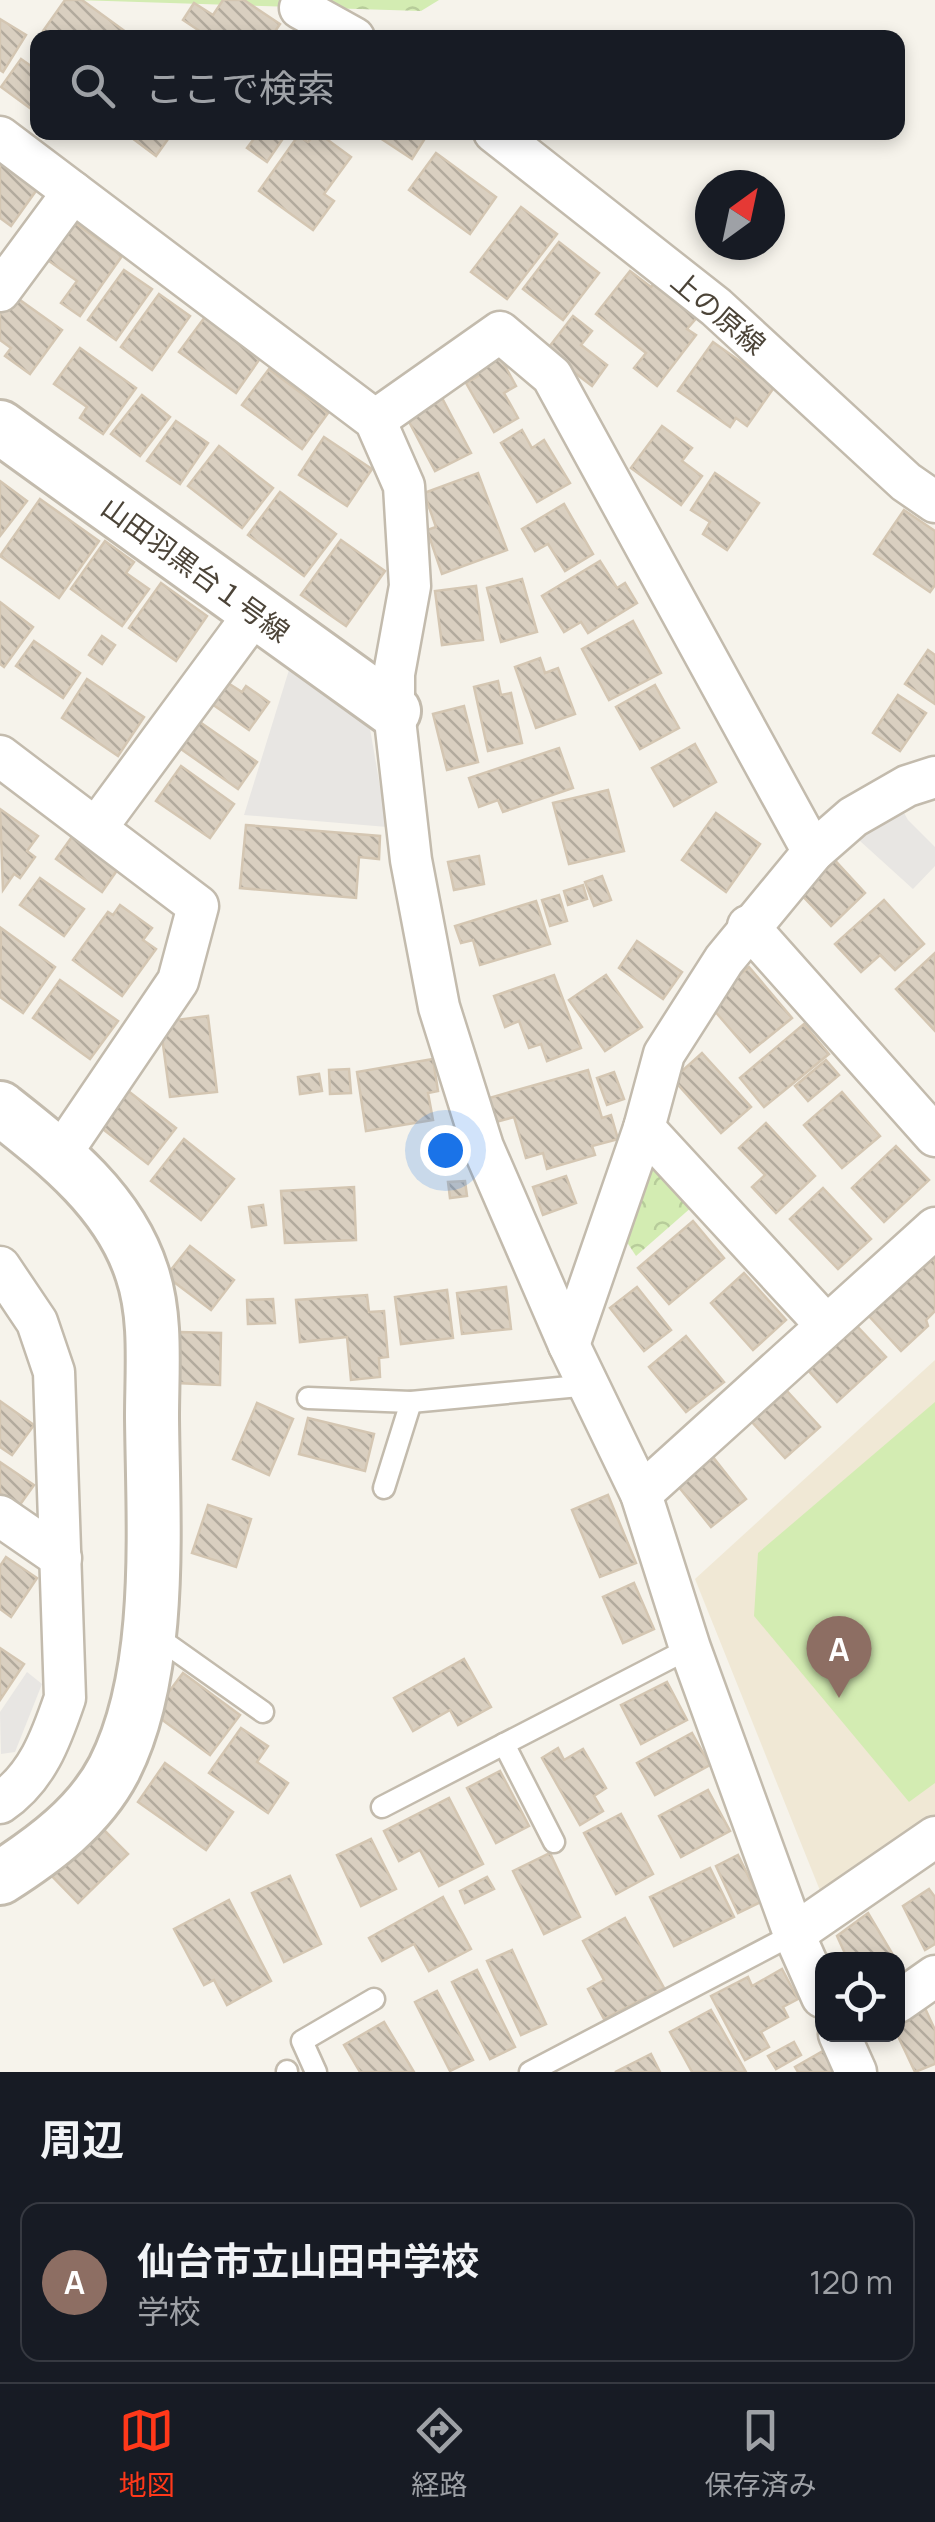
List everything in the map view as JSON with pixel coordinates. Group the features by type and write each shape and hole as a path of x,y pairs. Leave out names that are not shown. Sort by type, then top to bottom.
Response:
{"street":[{"path":"300,8 340,30"},
{"path":"0,138 374,420 404,486 410,586 394,674 394,711 411,860 439,1008 483,1148 569,1345 641,1494 690,1648 815,1982"},
{"name":"上の原線","path":"504,140 716,307 906,482 935,502"},
{"path":"0,292 73,192"},
{"path":"374,420 500,332 552,376 813,852"},
{"name":"山田羽黒台１号線","path":"0,427 394,711"},
{"path":"97,827 256,613"},
{"path":"0,756 198,906 178,981 60,1155"},
{"path":"569,1345 644,1128 664,1054 748,926 813,852 853,817 907,786 935,777"},
{"path":"748,926 935,1136"},
{"path":"0,1108 83,1176 112,1217 142,1272 152,1343 153,1528 148,1630 133,1726 112,1773 82,1814 44,1850 0,1878"},
{"path":"644,1128 826,1325"},
{"path":"641,1494 935,1228"},
{"path":"0,1267 37,1322 54,1372 65,1698 50,1742 7,1789"},
{"path":"0,1516 62,1558"},
{"path":"794,1934 935,1838"},
{"path":"905,1997 935,1976"}],"lane":[{"path":"308,1398 411,1402 590,1384"},
{"path":"384,1488 411,1402"},
{"path":"148,1630 263,1712"},
{"path":"382,1807 690,1648"},
{"path":"504,1744 554,1842"},
{"path":"530,2072 794,1934"},
{"path":"316,2072 302,2041 374,1999"}],"shaded area":[{"path":"289,670 369,723 387,827 244,815"},
{"path":"896,799 908,820 935,847 935,866 913,889 849,831"},
{"path":"935,1360 935,1818 823,1898 695,1579"},
{"path":"27,1672 42,1684 15,1752 1,1754 0,1712"}],"green space":[{"path":"76,0 439,0 421,11"},
{"path":"653,1165 693,1206 636,1256 621,1233 639,1174"},
{"path":"935,1402 935,1783 909,1802 754,1616 758,1553"}],"building":[{"path":"65,0 82,0 123,30 44,30"},
{"path":"223,0 244,0 280,24 276,30 198,30 183,20 194,3 213,15"},
{"path":"0,19 26,35 3,72 0,70"},
{"path":"21,59 30,65 30,108 1,87"},
{"path":"135,140 167,140 156,156"},
{"path":"253,140 282,140 267,162 247,148"},
{"path":"295,140 328,140 351,157 324,194 334,201 313,230 259,191"},
{"path":"383,140 424,140 412,159"},
{"path":"436,153 496,197 470,234 409,190"},
{"path":"0,161 38,188 11,226 0,218"},
{"path":"521,207 557,234 507,299 471,272"},
{"path":"68,218 122,256 80,316 61,303 77,281 42,256"},
{"path":"559,242 599,273 563,320 523,289"},
{"path":"124,270 152,289 116,340 88,320"},
{"path":"630,271 651,287 657,280 700,314 687,329 696,335 657,386 634,368 646,353 596,314"},
{"path":"159,294 190,316 152,370 121,347"},
{"path":"13,295 62,330 30,374 5,356 11,348 0,340 0,313"},
{"path":"573,316 592,331 581,345 607,365 592,386 546,351"},
{"path":"205,317 261,357 236,393 179,352"},
{"path":"713,342 775,386 747,426 736,418 730,427 678,391"},
{"path":"80,348 136,388 103,434 80,418 87,407 54,384"},
{"path":"498,353 516,386 504,393 518,418 494,432 466,383 478,376 473,367"},
{"path":"269,369 328,413 302,449 242,405"},
{"path":"142,395 170,417 140,456 111,434"},
{"path":"441,396 471,453 435,471 405,414"},
{"path":"176,421 208,443 180,484 147,461"},
{"path":"662,426 692,448 682,461 702,476 681,505 631,468"},
{"path":"522,430 532,448 544,440 570,483 537,502 501,443"},
{"path":"324,437 372,469 347,506 299,475"},
{"path":"219,446 273,488 242,528 188,486"},
{"path":"478,473 507,550 442,574 427,530 436,527 424,493"},
{"path":"715,473 759,503 727,550 703,534 710,522 691,510"},
{"path":"0,481 27,501 0,536"},
{"path":"280,492 336,534 304,576 248,535"},
{"path":"40,499 99,541 59,598 0,556"},
{"path":"564,504 593,554 565,571 548,544 535,551 522,529"},
{"path":"904,510 935,531 935,585 930,592 874,554"},
{"path":"341,540 385,571 346,626 301,595"},
{"path":"105,541 134,562 126,573 149,589 122,626 71,589"},
{"path":"600,561 617,588 625,583 637,603 588,633 581,622 564,632 542,596"},
{"path":"522,579 537,632 501,642 487,588"},
{"path":"161,583 207,616 176,661 129,628"},
{"path":"476,586 483,640 442,645 435,591"},
{"path":"0,602 33,627 4,667 0,664"},
{"path":"633,621 661,673 609,700 582,649"},
{"path":"102,636 115,645 102,664 89,655"},
{"path":"34,641 80,673 63,698 16,666"},
{"path":"928,650 935,655 935,704 905,684"},
{"path":"540,658 545,673 558,668 575,714 536,728 515,667"},
{"path":"87,679 144,717 118,756 62,718"},
{"path":"498,681 501,695 511,693 522,743 488,751 474,687"},
{"path":"228,683 242,692 246,686 269,702 249,730 212,704"},
{"path":"655,685 679,728 640,749 616,707"},
{"path":"898,695 926,713 900,751 873,733"},
{"path":"464,706 478,762 447,770 433,714"},
{"path":"197,720 257,762 238,789 178,747"},
{"path":"695,744 716,782 674,806 652,768"},
{"path":"559,748 573,788 503,812 498,800 479,807 469,778"},
{"path":"181,766 234,804 210,838 156,801"},
{"path":"608,790 624,851 569,864 553,803"},
{"path":"0,809 38,836 27,851 35,857 20,878 14,874 3,890"},
{"path":"716,813 760,844 726,892 682,860"},
{"path":"246,825 380,836 379,859 359,857 356,898 240,888"},
{"path":"74,834 120,866 102,892 56,859"},
{"path":"479,856 484,884 454,890 448,862"},
{"path":"831,856 865,893 831,926 796,889"},
{"path":"602,876 611,900 594,906 585,882"},
{"path":"40,878 84,909 64,936 20,905"},
{"path":"583,885 587,899 568,905 564,891"},
{"path":"559,895 567,921 550,926 542,900"},
{"path":"884,900 924,944 895,970 880,955 861,972 835,944"},
{"path":"536,901 550,944 480,965 473,940 461,943 455,926"},
{"path":"120,905 152,928 143,940 156,949 122,996 73,960 108,912 113,915"},
{"path":"1,928 55,967 23,1013 0,997"},
{"path":"637,941 682,972 663,999 619,968"},
{"path":"935,953 935,1031 896,989"},
{"path":"749,967 792,1018 750,1052 707,1002"},
{"path":"554,975 581,1048 547,1061 541,1044 529,1048 519,1021 505,1027 494,996"},
{"path":"606,975 642,1027 605,1051 569,1000"},
{"path":"60,980 118,1021 90,1059 33,1018"},
{"path":"208,1016 217,1092 170,1097 160,1022"},
{"path":"804,1024 829,1054 764,1107 740,1078"},
{"path":"702,1053 751,1107 721,1133 673,1079"},
{"path":"433,1059 438,1091 428,1093 433,1120 366,1131 357,1072"},
{"path":"826,1060 839,1075 808,1101 795,1086"},
{"path":"349,1069 351,1093 330,1094 329,1070"},
{"path":"588,1070 602,1118 611,1115 618,1139 592,1146 595,1155 547,1169 543,1153 526,1158 514,1117 496,1122 489,1098"},
{"path":"614,1072 624,1099 607,1105 597,1078"},
{"path":"319,1074 322,1091 300,1094 298,1077"},
{"path":"123,1087 176,1128 148,1164 95,1123"},
{"path":"842,1092 880,1136 842,1168 804,1125"},
{"path":"766,1123 815,1176 776,1213 752,1187 765,1175 739,1148"},
{"path":"184,1139 234,1179 201,1220 151,1181"},
{"path":"896,1146 929,1180 884,1222 852,1188"},
{"path":"566,1176 576,1203 543,1215 533,1187"},
{"path":"465,1181 467,1196 450,1198 448,1182"},
{"path":"354,1187 356,1240 285,1243 281,1191"},
{"path":"823,1188 871,1239 838,1269 790,1219"},
{"path":"263,1205 266,1225 252,1227 249,1207"},
{"path":"693,1221 724,1258 669,1304 638,1268"},
{"path":"190,1246 234,1280 211,1310 166,1276"},
{"path":"935,1257 935,1311 926,1320 928,1326 901,1351 869,1316"},
{"path":"744,1273 786,1320 753,1350 711,1303"},
{"path":"506,1287 511,1329 462,1334 457,1293"},
{"path":"637,1287 671,1330 644,1351 610,1308"},
{"path":"447,1290 453,1338 401,1344 395,1297"},
{"path":"367,1295 369,1312 384,1311 388,1357 379,1358 380,1377 351,1380 347,1337 300,1342 296,1300"},
{"path":"273,1299 275,1323 248,1324 247,1300"},
{"path":"855,1324 886,1357 837,1402 806,1368"},
{"path":"178,1332 221,1333 220,1385 176,1383"},
{"path":"686,1336 724,1382 686,1412 649,1367"},
{"path":"787,1391 820,1427 785,1458 752,1422"},
{"path":"0,1401 34,1425 12,1455 0,1447"},
{"path":"257,1403 293,1419 269,1475 233,1459"},
{"path":"308,1418 374,1434 365,1471 299,1454"},
{"path":"713,1457 746,1499 711,1527 678,1486"},
{"path":"0,1462 34,1485 19,1506 0,1493"},
{"path":"608,1495 636,1563 600,1577 572,1510"},
{"path":"208,1505 251,1519 236,1567 192,1553"},
{"path":"6,1557 37,1578 11,1617 0,1609 0,1566"},
{"path":"634,1583 654,1629 623,1643 603,1597"},
{"path":"0,1648 24,1664 0,1700"},
{"path":"464,1659 491,1707 458,1725 450,1710 413,1731 394,1698"},
{"path":"183,1673 240,1715 210,1755 153,1713"},
{"path":"667,1682 687,1720 641,1744 621,1705"},
{"path":"241,1728 268,1746 257,1762 288,1783 268,1813 209,1773"},
{"path":"692,1733 710,1765 655,1795 637,1763"},
{"path":"558,1748 564,1760 583,1749 606,1788 594,1796 603,1811 580,1825 542,1758"},
{"path":"165,1763 233,1812 206,1850 138,1802"},
{"path":"500,1771 529,1826 496,1843 467,1788"},
{"path":"708,1790 730,1831 681,1857 659,1816"},
{"path":"449,1798 483,1864 439,1886 420,1850 399,1861 384,1831"},
{"path":"621,1814 653,1874 616,1894 584,1833"},
{"path":"96,1822 128,1854 78,1903 46,1870"},
{"path":"371,1839 396,1889 361,1906 337,1855"},
{"path":"550,1853 580,1917 544,1934 513,1871"},
{"path":"738,1855 761,1902 738,1913 716,1866"},
{"path":"710,1868 734,1917 674,1946 650,1897"},
{"path":"290,1876 321,1944 284,1962 252,1893"},
{"path":"487,1877 494,1889 465,1903 460,1891"},
{"path":"929,1889 935,1897 935,1944 925,1950 903,1906"},
{"path":"443,1897 471,1949 429,1971 414,1944 382,1961 369,1938"},
{"path":"229,1900 271,1981 227,2005 214,1980 204,1985 174,1929"},
{"path":"868,1913 891,1952 844,1952 837,1936"},
{"path":"625,1918 664,1988 604,2019 588,1989 604,1980 583,1941"},
{"path":"512,1950 546,2024 521,2035 487,1961"},
{"path":"782,1969 798,1999 783,2007 788,2017 761,2032 769,2047 745,2060 711,1996 748,1977 752,1986"},
{"path":"477,1970 515,2047 490,2059 452,1982"},
{"path":"437,1991 473,2060 450,2071 415,2002"},
{"path":"924,2006 935,2030 935,2064 915,2072 901,2042 905,2042 905,2018"},
{"path":"711,2010 746,2072 692,2072 670,2032"},
{"path":"384,2022 414,2072 360,2072 344,2045"},
{"path":"794,2042 801,2055 776,2069 768,2056"},
{"path":"823,2051 835,2072 798,2072 795,2067"},
{"path":"651,2054 660,2072 615,2072"}],"place":[{"name":"仙台市立山田中学校","path":"839,1698"}]}
